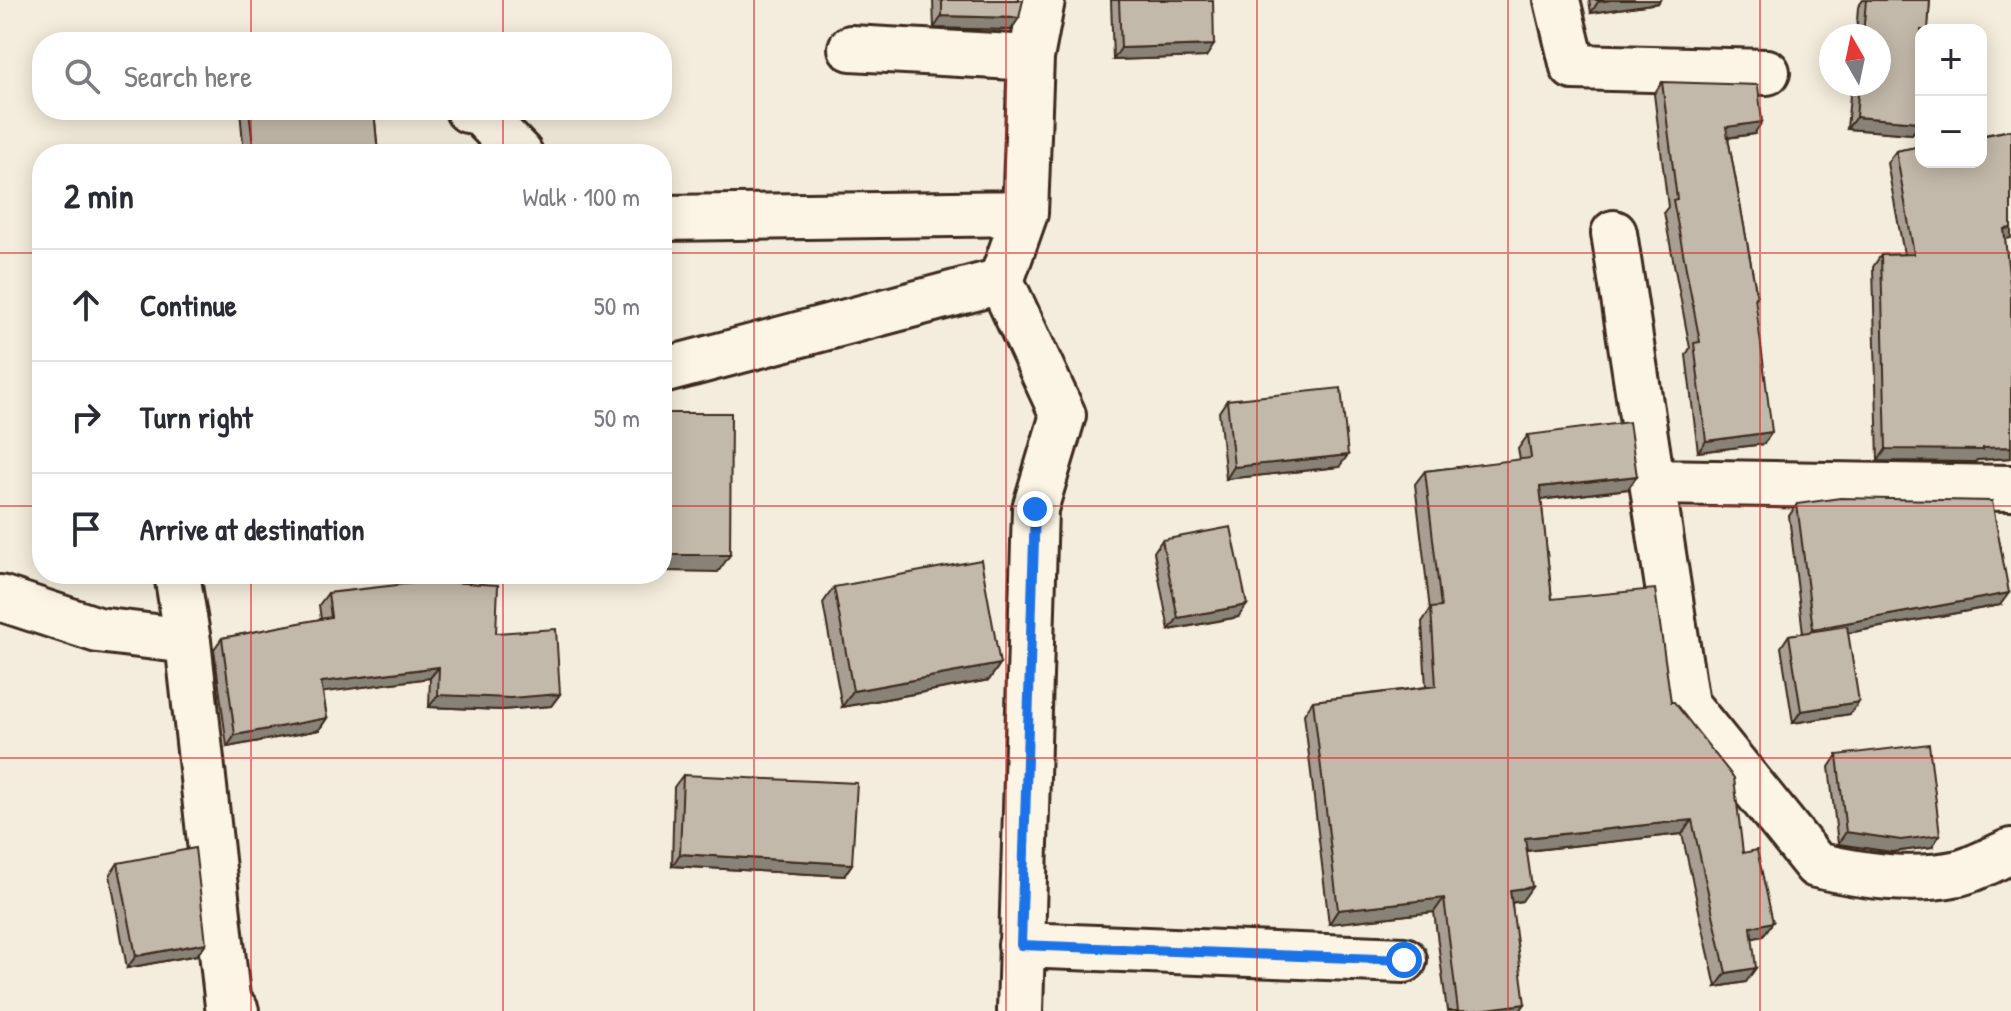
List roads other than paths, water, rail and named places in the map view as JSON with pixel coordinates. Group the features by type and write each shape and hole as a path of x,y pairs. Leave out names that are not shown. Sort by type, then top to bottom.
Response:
{"street":[{"path":"1020,1011 1035,509 1063,415 1001,281 1025,213 1031,58 1042,0"},
{"path":"1557,0 1573,67 1767,72"},
{"path":"851,48 1031,58"},
{"path":"487,120 510,144"},
{"path":"672,218 1025,213"},
{"path":"1614,233 1686,704 1816,865 1843,872 1900,879 1960,872 2011,851"},
{"path":"672,368 1001,281"},
{"path":"1652,482 2011,488"},
{"path":"179,584 188,641 228,1006 236,1011"},
{"path":"0,598 98,630 188,641"},
{"path":"1021,945 1404,960"}]}
